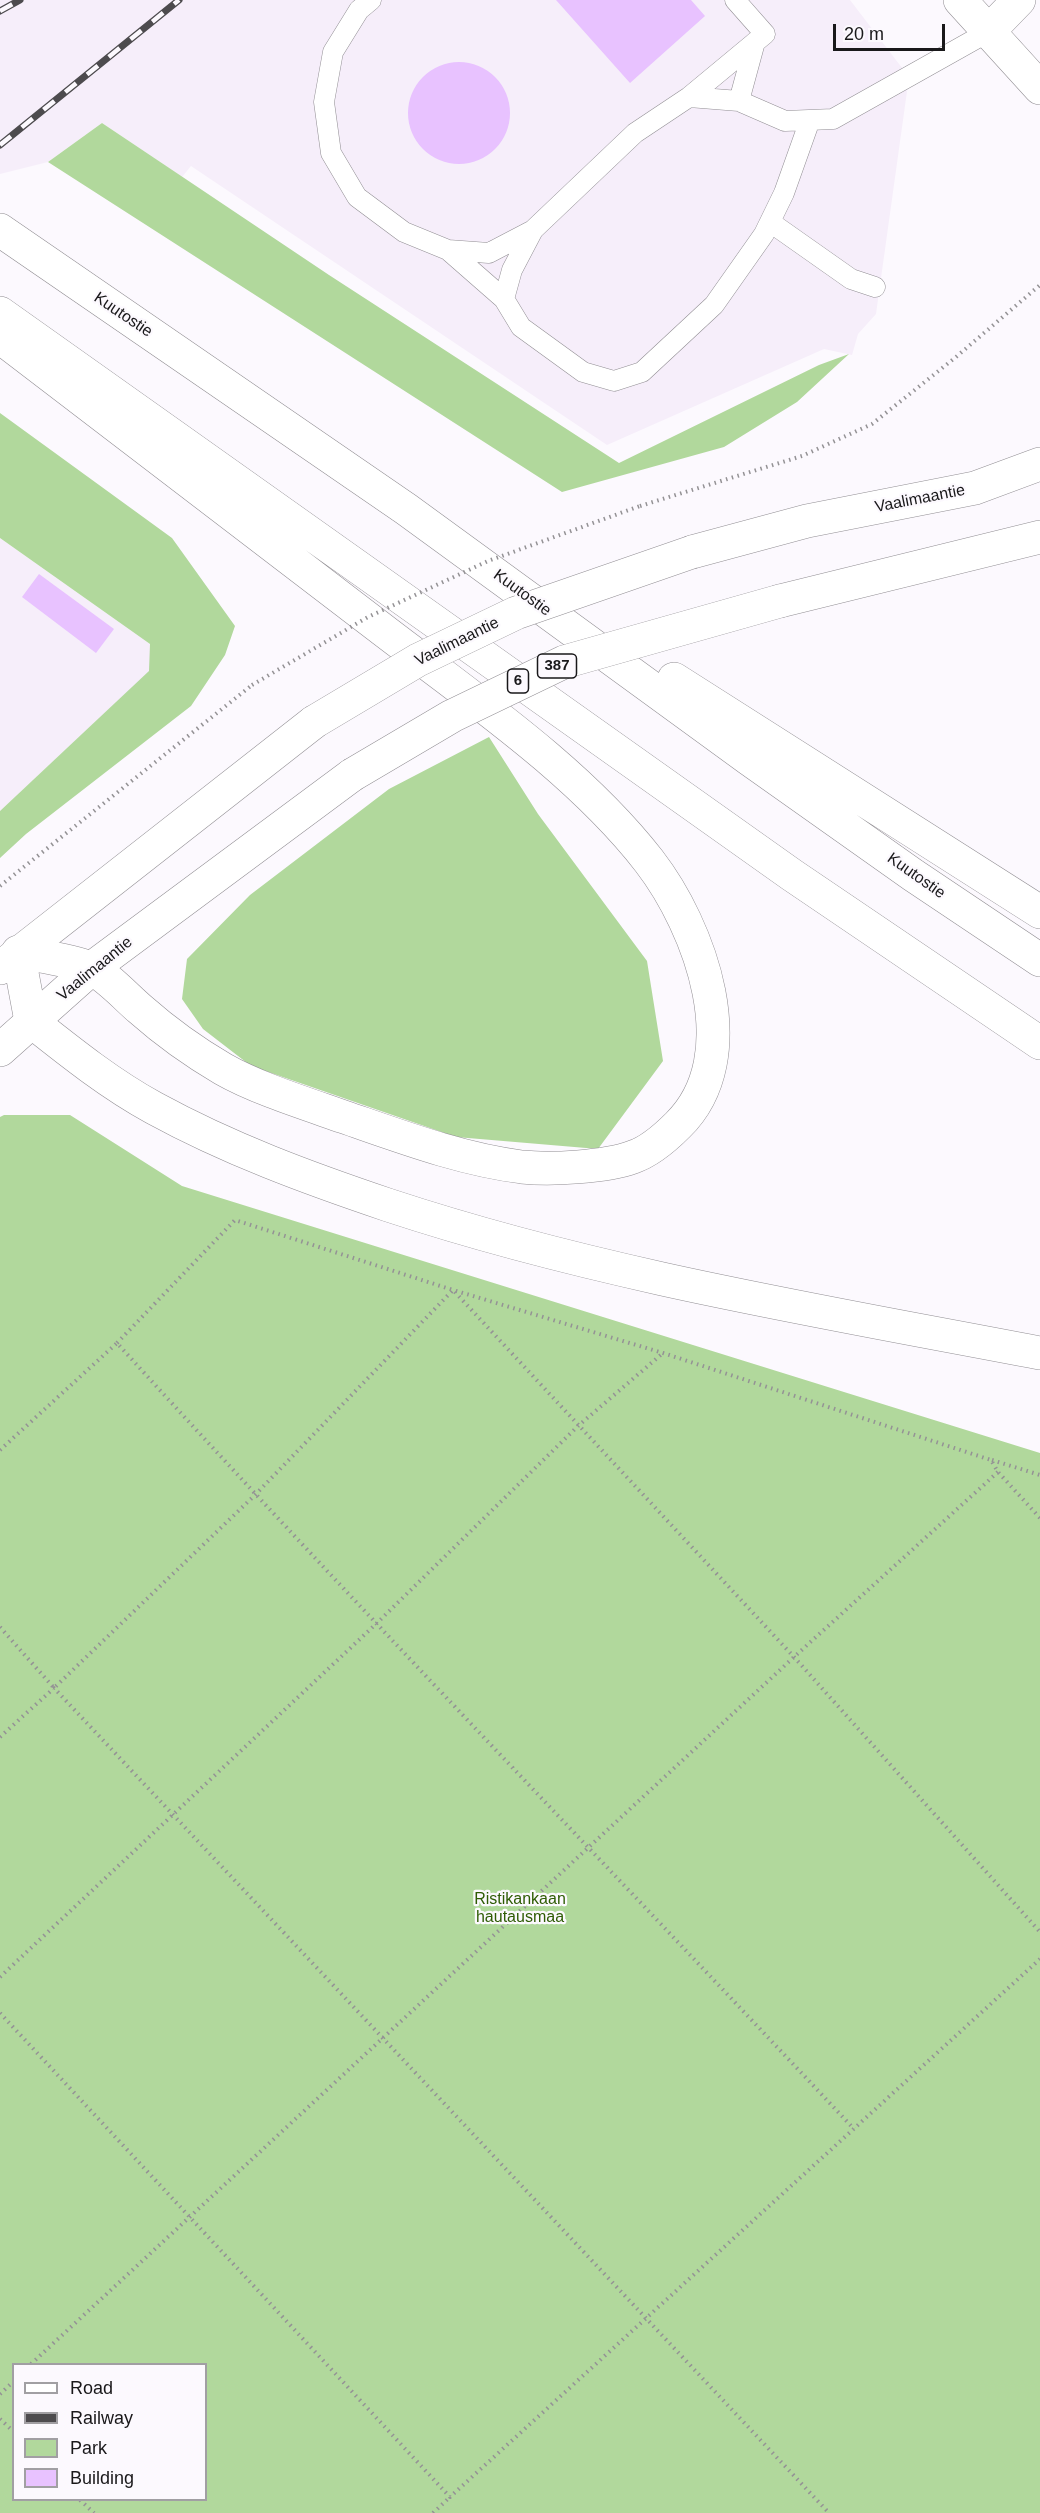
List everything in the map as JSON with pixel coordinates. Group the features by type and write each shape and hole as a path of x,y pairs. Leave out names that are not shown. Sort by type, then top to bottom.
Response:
{"main road":[{"path":"960,0 1040,88"},
{"path":"988,32 1019,0"},
{"name":"Kuutostie","path":"0,230 406,509 749,759 1040,960"},
{"name":"6","path":"0,313 792,875 1040,1044"},
{"path":"0,337 511,728 613,819 673,896 690,931 706,983 714,1034 708,1074 699,1097 681,1123 660,1140 635,1157 591,1165 525,1167 445,1152 312,1106 227,1071 166,1032 92,968 9,960 31,1021 89,1067 153,1107 218,1139 281,1168 450,1226 583,1262 1040,1353"},
{"name":"Vaalimaantie","path":"9,960 314,722 417,660 516,613 692,552 807,521 975,488 1040,464"},
{"path":"406,509 1040,912"},
{"name":"Vaalimaantie","path":"0,1050 92,968 352,775 452,716 564,662 780,601 1040,537"}],"lane":[{"path":"371,0 359,10 333,52 324,102 331,153 357,197 404,232 448,250 489,253 534,230 635,133 689,97 765,34 735,0"},
{"path":"689,97 740,101 785,121 833,119 988,32"},
{"path":"740,101 755,42"},
{"path":"448,250 504,299 521,327 583,372 614,381 642,372 714,304 764,234 784,193 810,120"},
{"path":"770,222 851,279 875,287"},
{"path":"504,299 512,270 534,230"}],"path":[{"path":"0,886 252,685 368,617 488,561 640,506 802,456 872,424 956,357 1040,285"},
{"path":"0,1450 117,1343 235,1220 453,1290 663,1353 1040,1475"},
{"path":"453,1290 794,1657 1040,1932"},
{"path":"0,1737 255,1495 453,1290"},
{"path":"117,1343 255,1495 854,2129"},
{"path":"0,1977 377,1623 578,1425 663,1353"},
{"path":"991,1460 998,1472 1040,1518"},
{"path":"32,2363 794,1657 998,1472"},
{"path":"0,1627 173,1816 829,2513"},
{"path":"433,2513 1040,1959"},
{"path":"0,2013 450,2497"},
{"path":"0,2394 12,2383"},
{"path":"0,2419 12,2430"},
{"path":"82,2501 94,2513"}],"shaded area":[{"path":"0,0 850,0 909,77 876,314 858,334 852,355 824,349 607,445 191,166 182,177 102,123 48,162 0,174"},
{"path":"0,538 150,644 150,671 0,811"}],"green space":[{"path":"102,123 329,275 619,463 819,365 849,354 797,402 724,447 562,492 48,162"},
{"path":"0,413 172,538 235,626 225,655 191,706 26,834 0,858 0,811 149,671 150,644 0,538"},
{"path":"489,737 538,814 647,961 663,1061 598,1149 456,1137 251,1066 203,1029 182,999 187,959 250,895 389,789"},
{"name":"Ristikankaan hautausmaa","path":"4,1115 70,1115 182,1186 1040,1453 1040,2513 0,2513 0,1117"}],"building":[{"path":"556,0 691,0 705,16 630,83"},
{"path":"459,62 488,70 502,84 510,113 502,142 488,156 459,164 430,156 416,142 408,113 416,84 430,70"},
{"path":"39,574 114,629 96,653 22,597"}],"railway":[{"path":"0,11 20,0"},
{"path":"0,145 179,0"}]}
